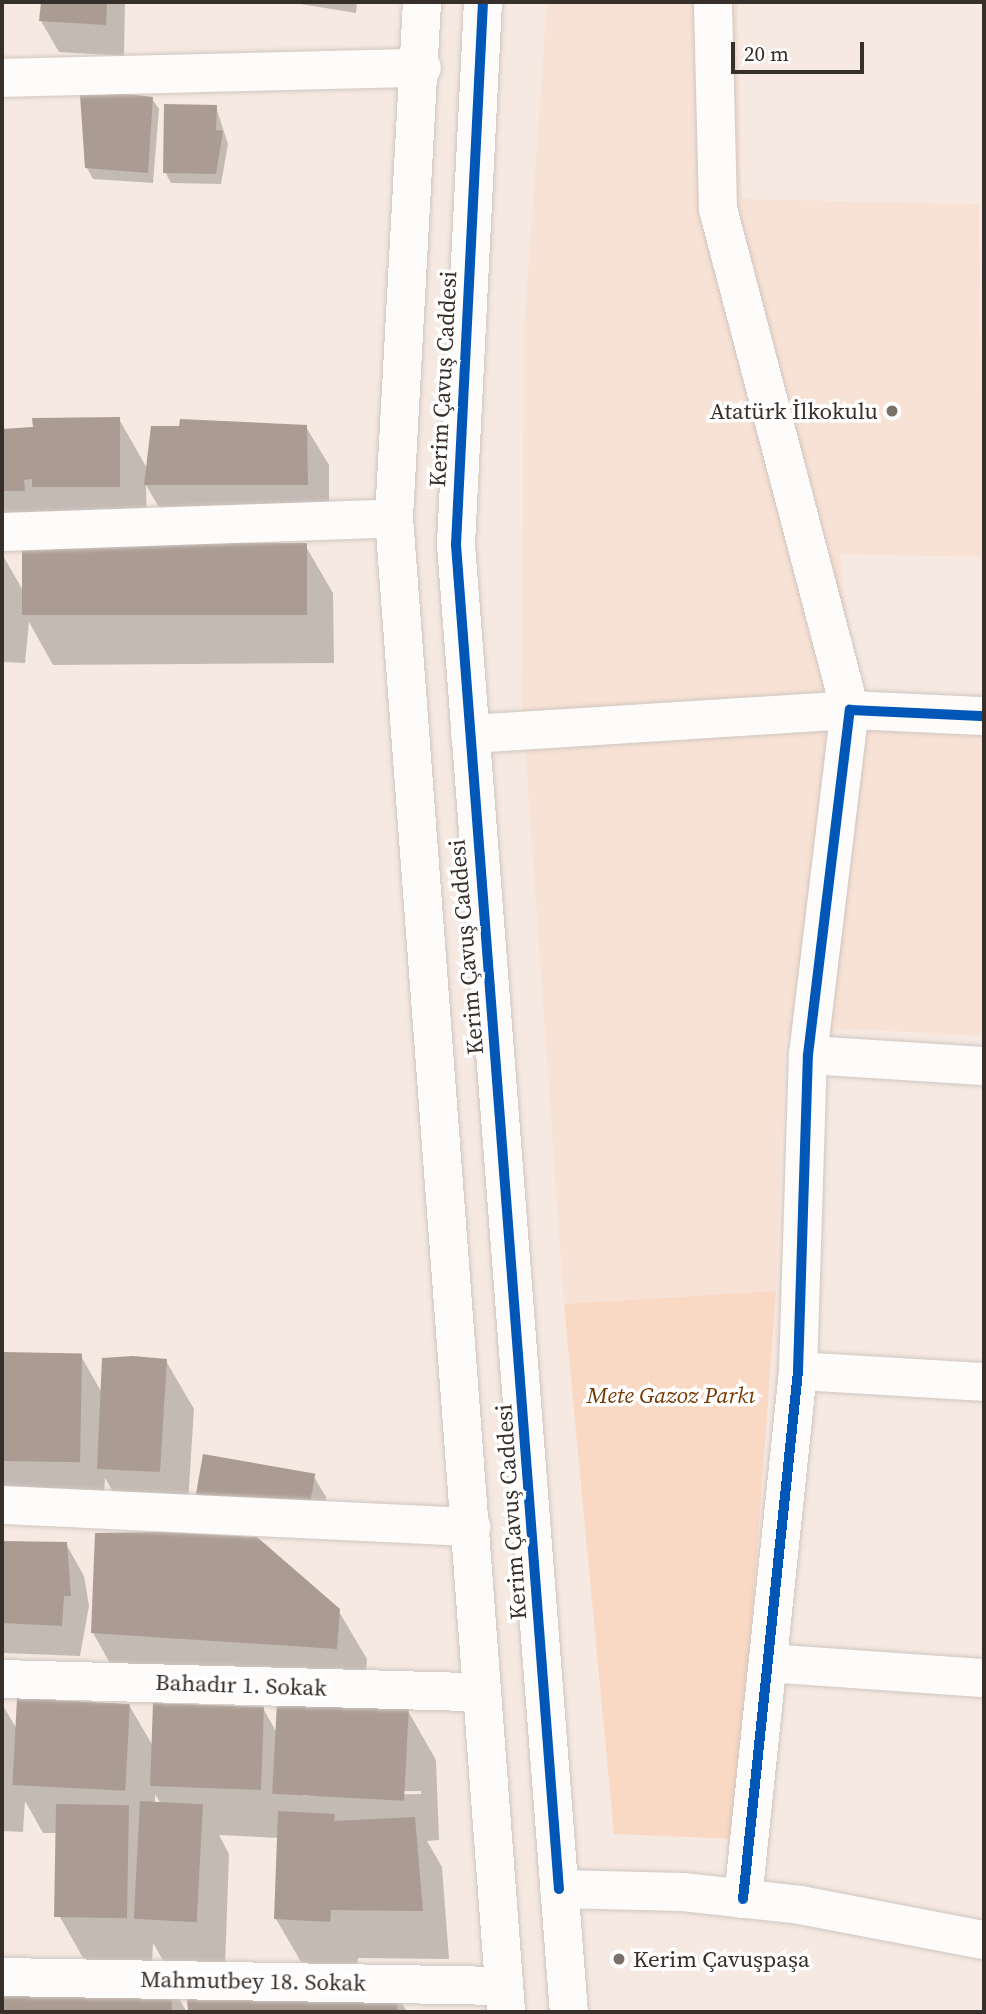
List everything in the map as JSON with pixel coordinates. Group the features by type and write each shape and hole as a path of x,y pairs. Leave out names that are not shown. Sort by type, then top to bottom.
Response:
{"street":[{"name":"Kerim Çavuş Caddesi","path":"422,2 422,68 394,518 505,1999"},
{"name":"Kerim Çavuş Caddesi","path":"483,2 456,545 569,2012"},
{"path":"713,2 718,209 850,710 808,1055 798,1371 743,1899"},
{"path":"2,78 422,68"},
{"path":"2,532 394,518"},
{"path":"470,734 850,710 984,716"},
{"path":"808,1055 984,1066"},
{"path":"798,1371 984,1382"},
{"path":"2,1505 471,1527"},
{"path":"768,1663 984,1678"},
{"name":"Bahadır 1. Sokak","path":"2,1679 481,1692"},
{"path":"559,1889 743,1899 984,1940"},
{"name":"Mahmutbey 18. Sokak","path":"2,1977 505,1999"}],"shaded area":[{"path":"547,2 737,2 742,199 979,204 984,557 840,554 854,692 984,697 984,1036 849,1029 785,1037 776,1291 564,1304 522,702 524,331"}],"green space":[{"name":"Mete Gazoz Parkı","path":"776,1291 736,1839 614,1834 564,1304"}],"building":[{"path":"41,2 107,2 106,25 39,21"},
{"path":"120,93 153,97 148,173 85,168 80,95"},
{"path":"164,104 217,105 216,130 223,131 216,174 163,173"},
{"path":"120,417 120,487 32,487 32,479 24,480 25,491 2,491 2,429 33,427 32,418"},
{"path":"180,419 307,425 308,485 144,485 151,426 179,426"},
{"path":"22,543 307,543 307,615 22,615"},
{"path":"3,1352 82,1353 80,1462 2,1461"},
{"path":"133,1356 167,1359 160,1472 97,1469 102,1358"},
{"path":"203,1454 315,1474 308,1514 196,1494"},
{"path":"165,1532 257,1537 340,1609 337,1649 91,1633 95,1533"},
{"path":"2,1541 67,1542 71,1596 64,1596 62,1626 2,1623"},
{"path":"17,1698 130,1704 125,1791 12,1785"},
{"path":"277,1702 409,1709 404,1801 272,1794"},
{"path":"153,1703 264,1707 261,1790 150,1786"},
{"path":"140,1801 203,1804 197,1922 134,1919"},
{"path":"56,1804 129,1805 127,1918 54,1917"},
{"path":"278,1811 335,1814 334,1821 415,1817 423,1911 331,1910 330,1922 274,1919"},
{"path":"171,1982 172,2012 3,2012 2,1988"},
{"path":"186,1983 395,1987 398,2012 188,2012"}],"cycle path":[{"path":"483,2 456,545 559,1889"},
{"path":"743,1899 798,1371 808,1055 850,710 984,716"}],"place":[{"name":"Atatürk İlkokulu","path":"892,411"},
{"name":"Kerim Çavuşpaşa","path":"619,1959"}]}
